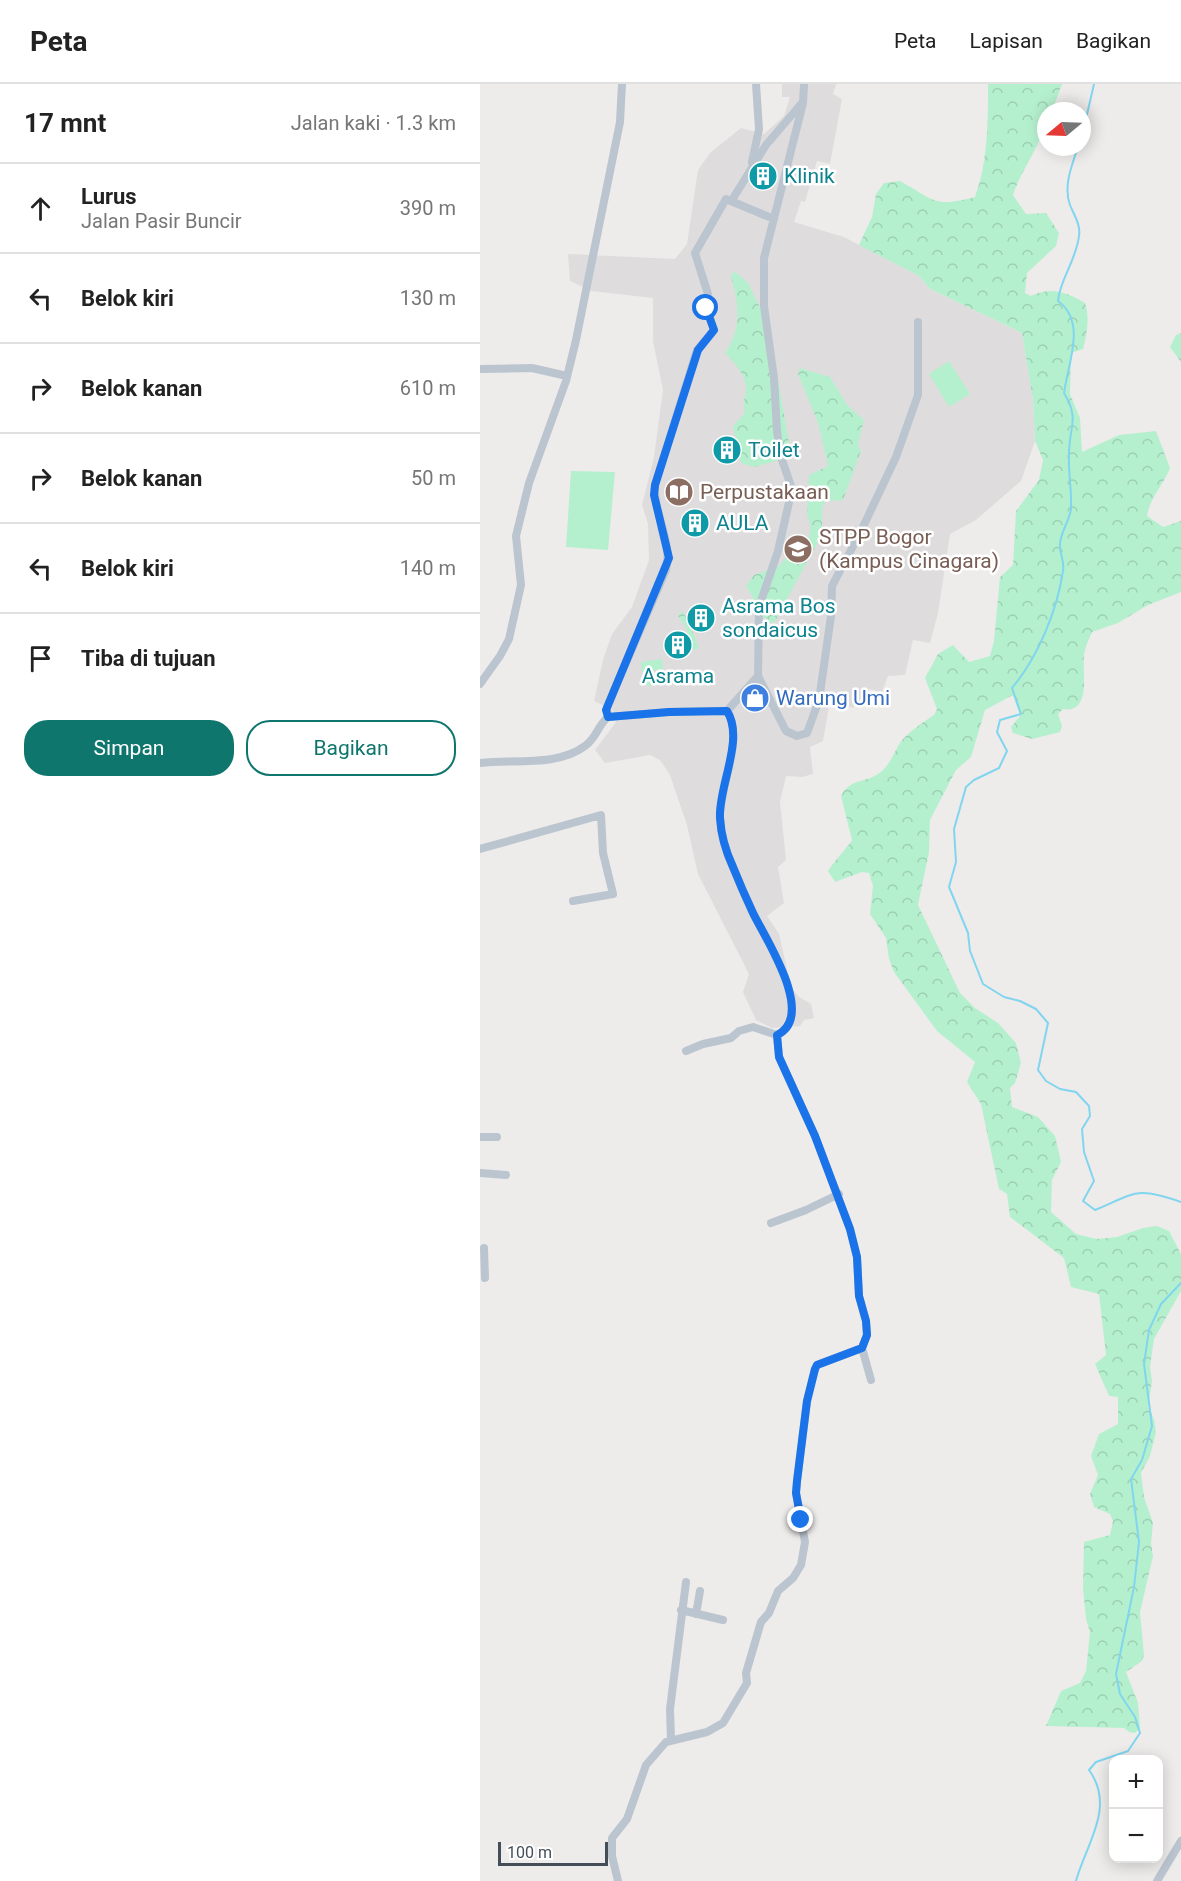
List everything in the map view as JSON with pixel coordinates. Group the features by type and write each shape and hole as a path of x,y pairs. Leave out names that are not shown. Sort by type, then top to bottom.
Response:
{"street":[{"path":"480,684 509,639 521,585 516,536 529,483 567,376 608,188 620,122 622,84"},
{"path":"749,171 759,129 756,84"},
{"path":"804,84 803,103 764,258 764,306 780,454 792,489 778,551 759,607 758,676 786,731 796,736 807,733 819,700 831,616 832,586 896,457 918,395 918,322"},
{"path":"732,200 779,128 803,103"},
{"path":"480,763 542,759 570,754 591,741 608,717 607,707 666,570 667,543 656,501 655,485 698,350 714,326 706,305 708,294 695,256 724,201 732,200 774,219"},
{"path":"480,369 532,368 567,376"},
{"path":"608,717 669,712 727,711 758,676"},
{"path":"727,711 733,724 733,737 720,808 722,835 746,898 777,955 783,973 793,1010 788,1026 777,1035"},
{"path":"480,849 601,815 603,853 613,894 573,900"},
{"path":"686,1051 703,1044 732,1038 739,1031 753,1027 777,1035"},
{"path":"777,1035 779,1057 839,1194 857,1257 859,1296 866,1321 867,1335 862,1348 871,1380"},
{"path":"480,1137 497,1137"},
{"path":"480,1173 506,1175"},
{"path":"771,1223 839,1194"},
{"path":"484,1278 486,1248"},
{"path":"618,1881 612,1856 613,1835 627,1819 646,1765 657,1749 671,1740 716,1728 743,1692 761,1622 769,1613 778,1591 796,1574 803,1558 804,1538 796,1493 807,1401 815,1369 817,1365 862,1348"},
{"path":"671,1740 670,1709 686,1582"},
{"path":"696,1614 700,1591"},
{"path":"681,1610 723,1620"},
{"path":"1157,1881 1181,1841"}],"shaded area":[{"name":"STPP Bogor (Kampus Cinagara)","path":"782,84 836,84 833,94 842,99 830,164 817,161 805,202 801,201 794,222 844,237 919,276 930,289 1022,333 1033,400 1035,441 1021,481 976,520 950,534 938,613 930,643 913,640 905,675 888,676 882,692 869,689 853,708 833,702 829,707 823,741 810,747 813,774 802,777 786,776 780,802 786,860 778,867 784,903 767,916 779,934 791,987 799,997 811,1004 814,1018 804,1020 800,1026 772,1028 756,1020 743,992 749,974 698,874 687,825 670,775 660,760 650,755 605,763 595,750 616,722 613,710 594,701 603,660 612,634 632,607 649,560 648,524 642,505 654,457 663,390 653,341 653,298 592,291 570,281 568,254 675,259 687,244 698,170 710,153 741,128 764,134 784,116 790,97 782,97"}],"green space":[{"path":"988,84 1062,84 1055,102 1037,102 1037,145 1013,195 1026,214 1046,213 1059,233 1056,246 1027,273 1025,293 1031,296 1045,291 1059,292 1085,303 1088,320 1087,332 1083,349 1071,353 1070,394 1080,418 1082,452 1119,435 1156,431 1170,468 1151,503 1147,516 1163,527 1181,521 1181,592 1148,605 1118,623 1092,632 1084,655 1082,698 1072,709 1063,709 1058,714 1062,726 1060,732 1032,739 1013,733 1011,727 1020,716 1013,695 985,710 971,757 956,770 930,820 929,852 918,905 960,993 975,1008 998,1023 1016,1043 1021,1063 1015,1083 1010,1088 1012,1107 1038,1117 1055,1136 1061,1162 1052,1180 1051,1212 1076,1234 1097,1239 1117,1237 1157,1226 1169,1231 1181,1254 1181,1291 1154,1339 1150,1367 1152,1381 1148,1407 1154,1419 1156,1432 1150,1456 1141,1473 1144,1497 1153,1523 1151,1543 1153,1556 1140,1612 1144,1655 1142,1661 1126,1672 1138,1703 1140,1728 1135,1733 1124,1728 1046,1726 1061,1691 1080,1683 1086,1671 1090,1632 1086,1619 1083,1588 1084,1542 1110,1535 1113,1521 1110,1514 1094,1507 1090,1494 1098,1475 1091,1456 1099,1434 1118,1424 1118,1397 1109,1396 1095,1364 1106,1355 1099,1294 1071,1287 1064,1258 1010,1217 1007,1194 999,1189 981,1104 967,1082 975,1062 937,1031 894,972 889,959 886,938 870,914 873,886 869,873 862,872 835,882 828,871 852,840 841,796 845,790 883,770 905,737 934,715 937,709 925,678 938,654 953,645 969,662 990,656 994,641 1000,577 1013,565 1016,511 1039,480 1043,460 1035,441 1033,400 1022,333 930,289 919,276 859,245 872,217 876,194 884,183 900,181 942,202 975,197 983,170"},
{"path":"734,271 748,283 769,326 790,449 783,459 754,467 741,463 733,426 745,413 746,385 739,370 725,353 736,326 736,297 731,277"},
{"path":"1181,333 1181,362 1170,347 1176,335"},
{"path":"949,361 970,394 949,407 929,374"},
{"path":"800,368 830,377 848,406 864,420 858,445 861,451 843,500 825,501 822,510 822,534 774,623 767,622 746,586 754,575 779,566 788,555 806,549 811,527 807,515 809,475 828,466 818,423 798,374"},
{"path":"571,471 615,472 608,550 566,547"},
{"path":"682,611 690,623 699,649 692,649 686,627 678,616"},
{"path":"662,659 663,669 642,672 641,662"},
{"path":"668,672 669,683 647,686 646,675"}],"waterway":[{"path":"1090,102 1094,84"},
{"path":"1075,156 1067,190 1078,224 1079,236 1058,301 1067,310 1074,331 1072,356 1064,393 1073,417 1069,445 1071,509 1060,544 1063,571 1056,602 1045,633 1030,662 1012,688 1021,714 1000,720 997,732 1007,751 999,768 974,780 966,787 954,829 956,862 949,887 968,933 970,951 983,984 1004,997 1020,1001 1036,1009 1048,1023 1038,1070 1046,1081 1060,1089 1076,1092 1089,1106 1090,1116 1082,1129 1084,1152 1094,1181 1083,1201 1095,1210 1128,1196 1144,1193 1181,1202"},
{"path":"1076,1881 1092,1839 1099,1812 1100,1798 1097,1784 1089,1770 1096,1762 1128,1751 1140,1733 1135,1717 1120,1694 1116,1674 1134,1587 1139,1542 1131,1479 1142,1460 1152,1426 1144,1364 1149,1330 1161,1304 1181,1283"}],"place":[{"name":"Klinik","path":"763,176"},
{"name":"Toilet","path":"727,450"},
{"name":"Perpustakaan","path":"679,492"},
{"name":"AULA","path":"695,523"},
{"name":"STPP Bogor (Kampus Cinagara)","path":"798,549"},
{"name":"Asrama Bos sondaicus","path":"701,618"},
{"name":"Asrama","path":"678,645"},
{"name":"Warung Umi","path":"755,698"}],"route":[{"path":"706,308 714,330 702,342 698,350 655,485 654,495 669,558 666,570 606,710 608,717 669,712 727,711 733,724 732,746 720,808 722,835 731,864 746,898 777,955 783,973 793,1010 788,1026 784,1032 777,1035 779,1057 839,1194 857,1257 859,1296 866,1321 867,1335 862,1348 817,1365 815,1369 807,1401 797,1481 796,1493 801,1520"}]}
